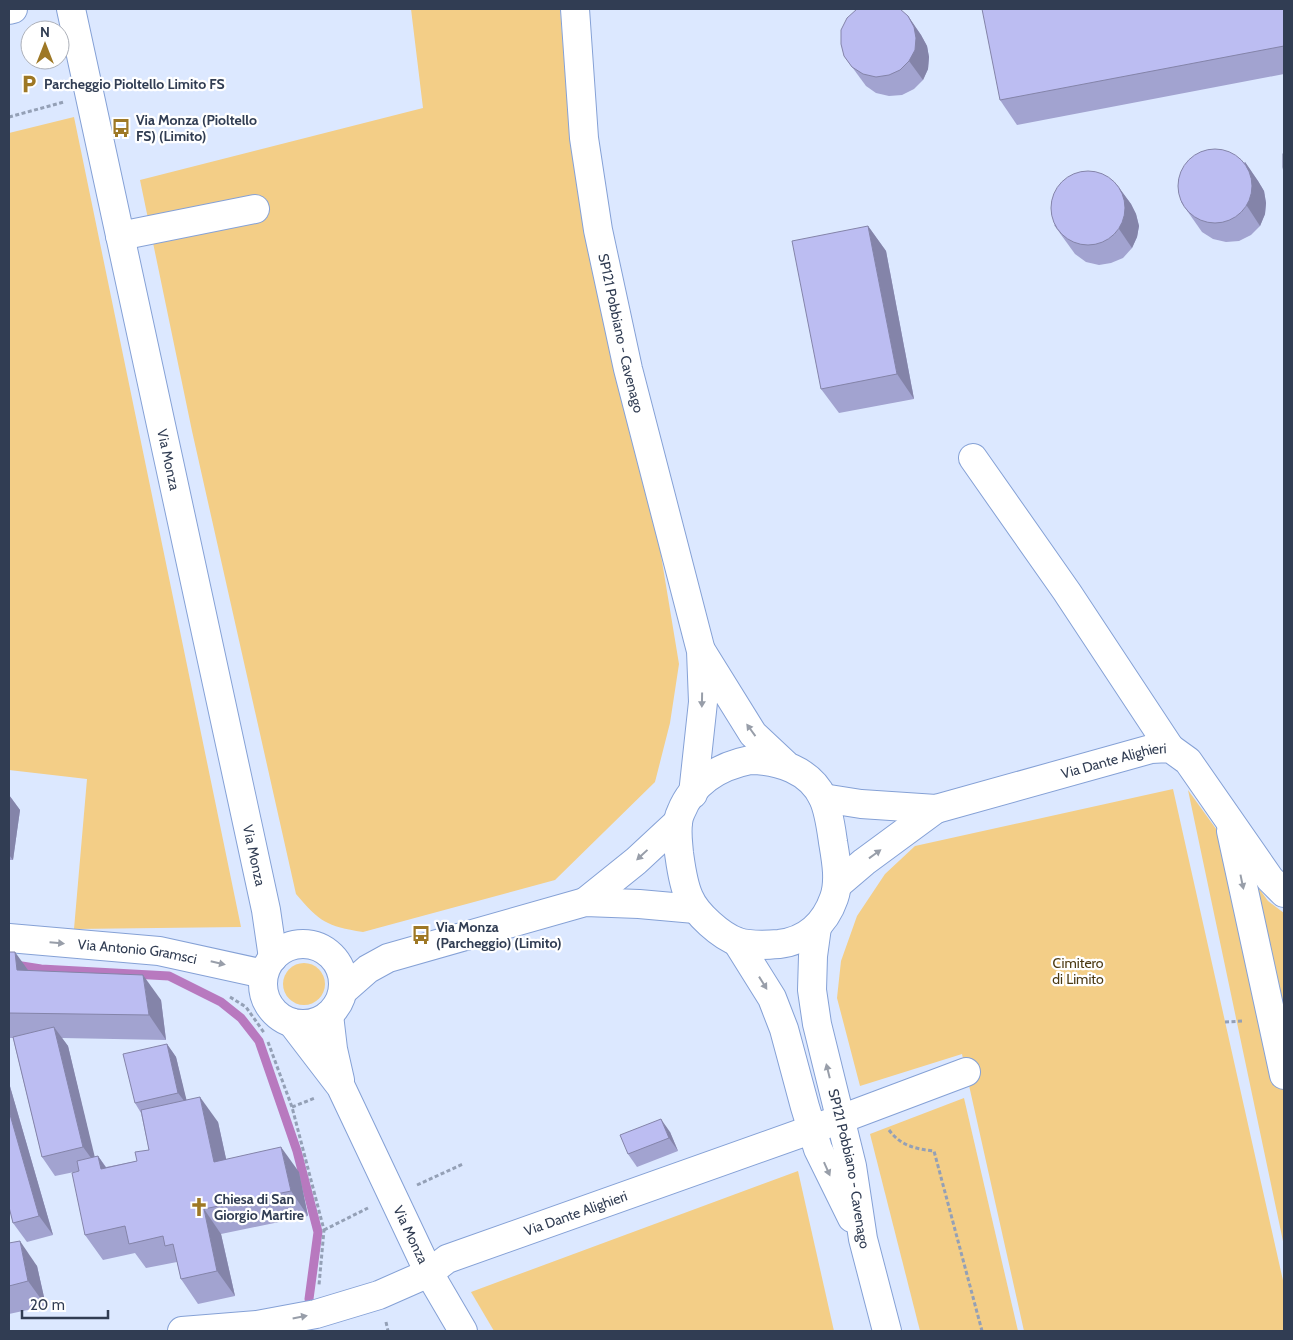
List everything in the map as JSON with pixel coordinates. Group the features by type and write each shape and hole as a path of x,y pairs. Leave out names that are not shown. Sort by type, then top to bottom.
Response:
{"street":[{"path":"9,10 13,9"},
{"name":"Via Monza","path":"71,9 266,910 268,967"},
{"name":"SP121 Pobbiano - Cavenago","path":"575,9 584,138 598,230 628,369 701,651 703,702 698,759 692,794"},
{"path":"120,236 255,209"},
{"path":"973,458 1067,592 1170,748"},
{"name":"SP121 Pobbiano - Cavenago","path":"701,651 752,734 785,764"},
{"name":"Via Dante Alighieri","path":"823,798 862,804 936,809 1151,749 1170,748 1188,761 1270,879 1284,893"},
{"path":"750,760 764,760 785,764 809,780 823,798 834,847 837,885 827,912 817,927 806,936 783,943 755,945 737,942 706,921 695,909 688,897 680,863 677,838 680,813 692,794 712,774 733,764 750,760"},
{"name":"Via Dante Alighieri","path":"837,885 864,862 936,809"},
{"path":"1228,817 1284,1075"},
{"path":"585,902 636,861 678,822"},
{"path":"343,991 368,969 388,958 585,902 695,909"},
{"path":"266,910 300,944"},
{"name":"SP121 Pobbiano - Cavenago","path":"817,927 813,956 812,990 817,1024 852,1166 863,1239"},
{"name":"Via Antonio Gramsci","path":"9,938 159,950 255,972 268,967"},
{"name":"SP121 Pobbiano - Cavenago","path":"737,942 772,998 784,1029 818,1149 863,1239"},
{"path":"330,953 343,974 343,991 338,1005 329,1015 323,1020 308,1024 292,1023 275,1013 266,1001 263,988 268,967 286,948 300,944 318,947 330,953 365,958 388,958"},
{"name":"Via Monza","path":"329,1015 333,1049 341,1087"},
{"name":"Via Monza","path":"292,1023 341,1087 429,1273 462,1331"},
{"name":"Via Dante Alighieri","path":"182,1331 256,1328 316,1314 379,1295 429,1273 447,1259 841,1119 966,1072"},
{"path":"863,1239 887,1331"}],"path":[{"path":"9,116 68,101"},
{"path":"224,993 246,1007 266,1037 292,1107 324,1230 316,1314"},
{"path":"878,1105 888,1129 898,1141 905,1145 934,1151 982,1331"}],"green space":[{"path":"411,9 560,9 571,147 657,531 679,664 670,723 655,782 555,880 363,932 332,925 311,911 296,894 192,431 140,180 423,108"},
{"path":"74,117 241,927 74,929 87,779 9,770 9,133"},
{"name":"Cimitero di Limito","path":"1173,789 1284,1285 1284,1331 1024,1331 962,1054 860,1086 837,998 841,961 857,916 885,874 915,846"},
{"path":"1188,790 1268,901 1284,913 1284,1246"},
{"path":"300,963 308,963 319,969 325,984 319,999 308,1005 300,1005 289,999 283,988 283,980 289,969"},
{"path":"964,1098 1018,1331 920,1331 870,1134"},
{"path":"798,1171 834,1331 494,1331 471,1292"}],"building":[{"path":"857,9 900,9 908,16 914,27 916,38 915,50 909,61 900,70 889,75 876,77 863,74 852,67 844,56 841,44 841,30 847,18"},
{"path":"982,9 1284,9 1284,46 1000,100"},
{"path":"1208,149 1222,149 1236,155 1246,165 1252,179 1252,193 1246,207 1236,217 1222,223 1208,223 1194,217 1184,207 1178,193 1178,179 1184,165 1194,155"},
{"path":"1284,152 1284,173 1283,154"},
{"path":"1081,171 1095,171 1109,177 1119,187 1125,201 1123,222 1109,239 1095,245 1081,245 1067,239 1057,229 1051,215 1051,201 1057,187 1067,177"},
{"path":"868,226 897,374 821,389 792,241"},
{"path":"9,952 15,952 17,970 143,975 149,1015 9,1013"},
{"path":"54,1027 83,1147 42,1157 13,1037"},
{"path":"167,1044 178,1093 135,1103 123,1054"},
{"name":"Chiesa di San Giorgio Martire","path":"200,1097 214,1162 281,1147 291,1191 204,1209 217,1271 181,1279 173,1244 165,1246 163,1236 129,1244 125,1226 85,1235 72,1173 79,1171 77,1161 98,1156 101,1169 137,1161 135,1152 149,1150 141,1110"},
{"path":"9,1111 39,1216 13,1223 9,1207"},
{"path":"661,1119 669,1138 628,1154 620,1135"},
{"path":"20,1241 28,1281 9,1286 9,1243"}],"waterway":[{"path":"9,964 41,969 169,976 221,1002 241,1018 259,1041 297,1151 318,1232 309,1299"}],"place":[{"name":"Parcheggio Pioltello Limito FS","path":"29,84"},
{"name":"Via Monza (Pioltello FS) (Limito)","path":"121,128"},
{"name":"Via Monza (Parcheggio) (Limito)","path":"421,935"},
{"name":"Chiesa di San Giorgio Martire","path":"199,1207"}]}
